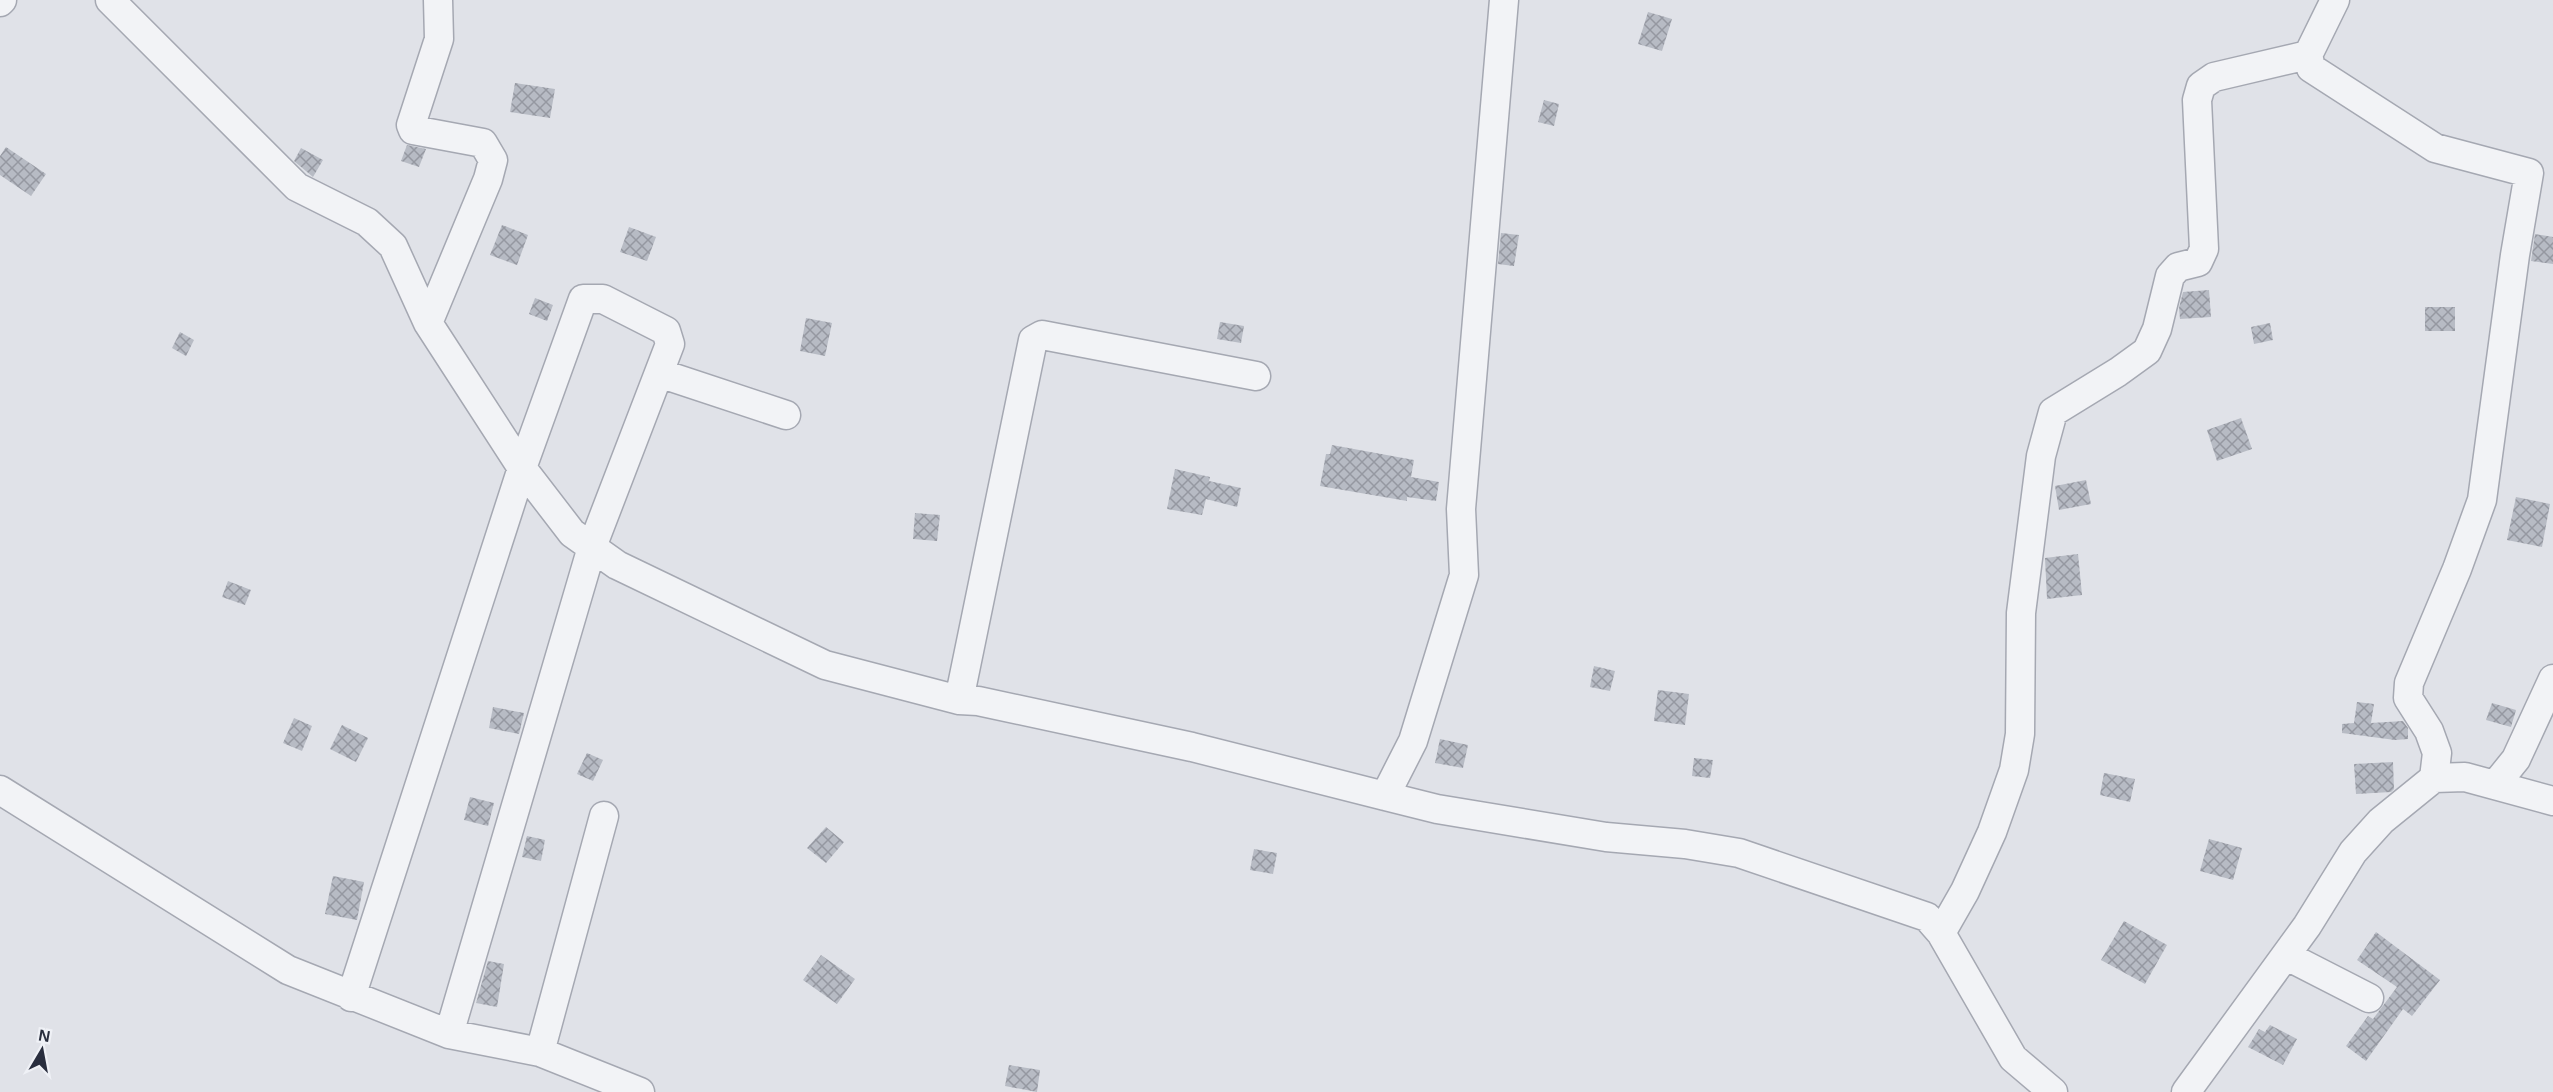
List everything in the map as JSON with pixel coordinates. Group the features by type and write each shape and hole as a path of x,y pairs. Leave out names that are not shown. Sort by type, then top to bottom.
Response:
{"street":[{"path":"110,0 297,187 367,222 393,246 428,322 522,468 572,533 617,565 825,665 959,700 978,701 1192,747 1437,809 1606,837 1685,844 1739,853 1926,917 1941,933 2013,1058 2053,1092"},
{"path":"428,322 494,160 483,143 413,130 411,125 439,39 438,0"},
{"path":"1385,796 1413,741 1464,575 1462,498 1504,0"},
{"path":"2335,0 2308,55 2311,68 2435,148 2529,173 2515,255 2482,500 2457,569 2409,683 2408,698 2429,731 2437,753 2434,778"},
{"path":"1941,933 1965,891 1992,832 2014,770 2020,734 2021,612 2041,456 2053,412 2118,372 2147,351 2157,329 2170,276 2178,267 2198,262 2205,249 2197,100 2201,86 2214,76 2308,55"},
{"path":"351,997 522,468 584,299 603,299 666,331 670,344 592,547 449,1034"},
{"path":"959,700 1033,340 1042,335 1256,376"},
{"path":"659,373 786,415"},
{"path":"2496,786 2516,759 2553,679"},
{"path":"2186,1092 2287,956 2353,852 2381,821 2434,778 2465,777 2553,801"},
{"path":"0,790 288,970 351,997 449,1034 540,1052 640,1092"},
{"path":"540,1052 604,816"},
{"path":"2287,956 2369,998"}],"building":[{"path":"1648,12 1672,19 1662,51 1638,44"},
{"path":"515,83 555,89 550,118 510,112"},
{"path":"1544,100 1559,104 1554,126 1538,122"},
{"path":"407,145 426,149 419,167 401,161"},
{"path":"6,147 46,174 31,196 0,175 0,156"},
{"path":"301,148 323,160 313,177 294,161"},
{"path":"502,225 528,235 517,265 490,255"},
{"path":"629,227 656,237 647,261 620,252"},
{"path":"1501,233 1519,235 1514,266 1498,264"},
{"path":"2535,234 2553,237 2553,264 2531,261"},
{"path":"2209,290 2211,317 2180,319 2179,308 2183,292"},
{"path":"535,298 553,305 547,321 529,314"},
{"path":"2425,307 2455,307 2455,331 2425,331"},
{"path":"806,318 832,323 825,356 800,351"},
{"path":"1220,322 1244,326 1241,343 1217,339"},
{"path":"2270,323 2273,340 2254,344 2251,327"},
{"path":"180,332 194,340 186,356 172,348"},
{"path":"2241,418 2252,449 2217,461 2207,430"},
{"path":"1332,445 1414,460 1411,477 1439,482 1436,501 1407,497 1407,501 1320,486 1326,454 1330,454"},
{"path":"1175,469 1210,477 1209,481 1241,488 1237,507 1206,499 1202,515 1167,509"},
{"path":"2086,480 2091,504 2059,510 2055,486"},
{"path":"2516,497 2550,504 2542,547 2507,540"},
{"path":"915,513 940,515 937,541 913,539"},
{"path":"2078,554 2082,595 2047,599 2045,558"},
{"path":"228,581 251,590 245,605 222,597"},
{"path":"1594,666 1615,671 1610,691 1590,687"},
{"path":"1658,690 1689,694 1685,725 1654,721"},
{"path":"2357,702 2374,704 2371,723 2403,721 2408,728 2408,739 2395,740 2342,733 2342,724 2354,723"},
{"path":"2492,703 2516,710 2511,727 2486,720"},
{"path":"493,707 524,713 519,734 489,728"},
{"path":"294,718 312,726 302,751 283,743"},
{"path":"342,725 368,738 356,762 330,749"},
{"path":"1440,739 1468,745 1463,768 1435,763"},
{"path":"587,753 603,760 593,781 577,774"},
{"path":"1694,758 1713,760 1710,778 1692,776"},
{"path":"2393,762 2394,789 2391,792 2356,794 2354,764"},
{"path":"2104,773 2135,779 2130,802 2100,795"},
{"path":"470,797 494,803 488,826 464,820"},
{"path":"826,827 844,842 826,863 807,848"},
{"path":"527,836 545,840 541,861 522,857"},
{"path":"2209,839 2242,848 2233,880 2200,871"},
{"path":"1254,849 1277,853 1273,874 1250,870"},
{"path":"333,876 364,882 357,920 325,914"},
{"path":"2124,921 2167,945 2145,984 2101,960"},
{"path":"2376,932 2440,980 2412,1016 2403,1009 2366,1061 2346,1046 2368,1016 2373,1019 2397,987 2357,960"},
{"path":"821,955 855,979 837,1004 803,980"},
{"path":"488,961 504,964 497,1007 476,1003"},
{"path":"2270,1025 2297,1039 2283,1065 2248,1047 2259,1029 2265,1032"},
{"path":"1009,1065 1040,1070 1037,1092 1005,1086"}]}
